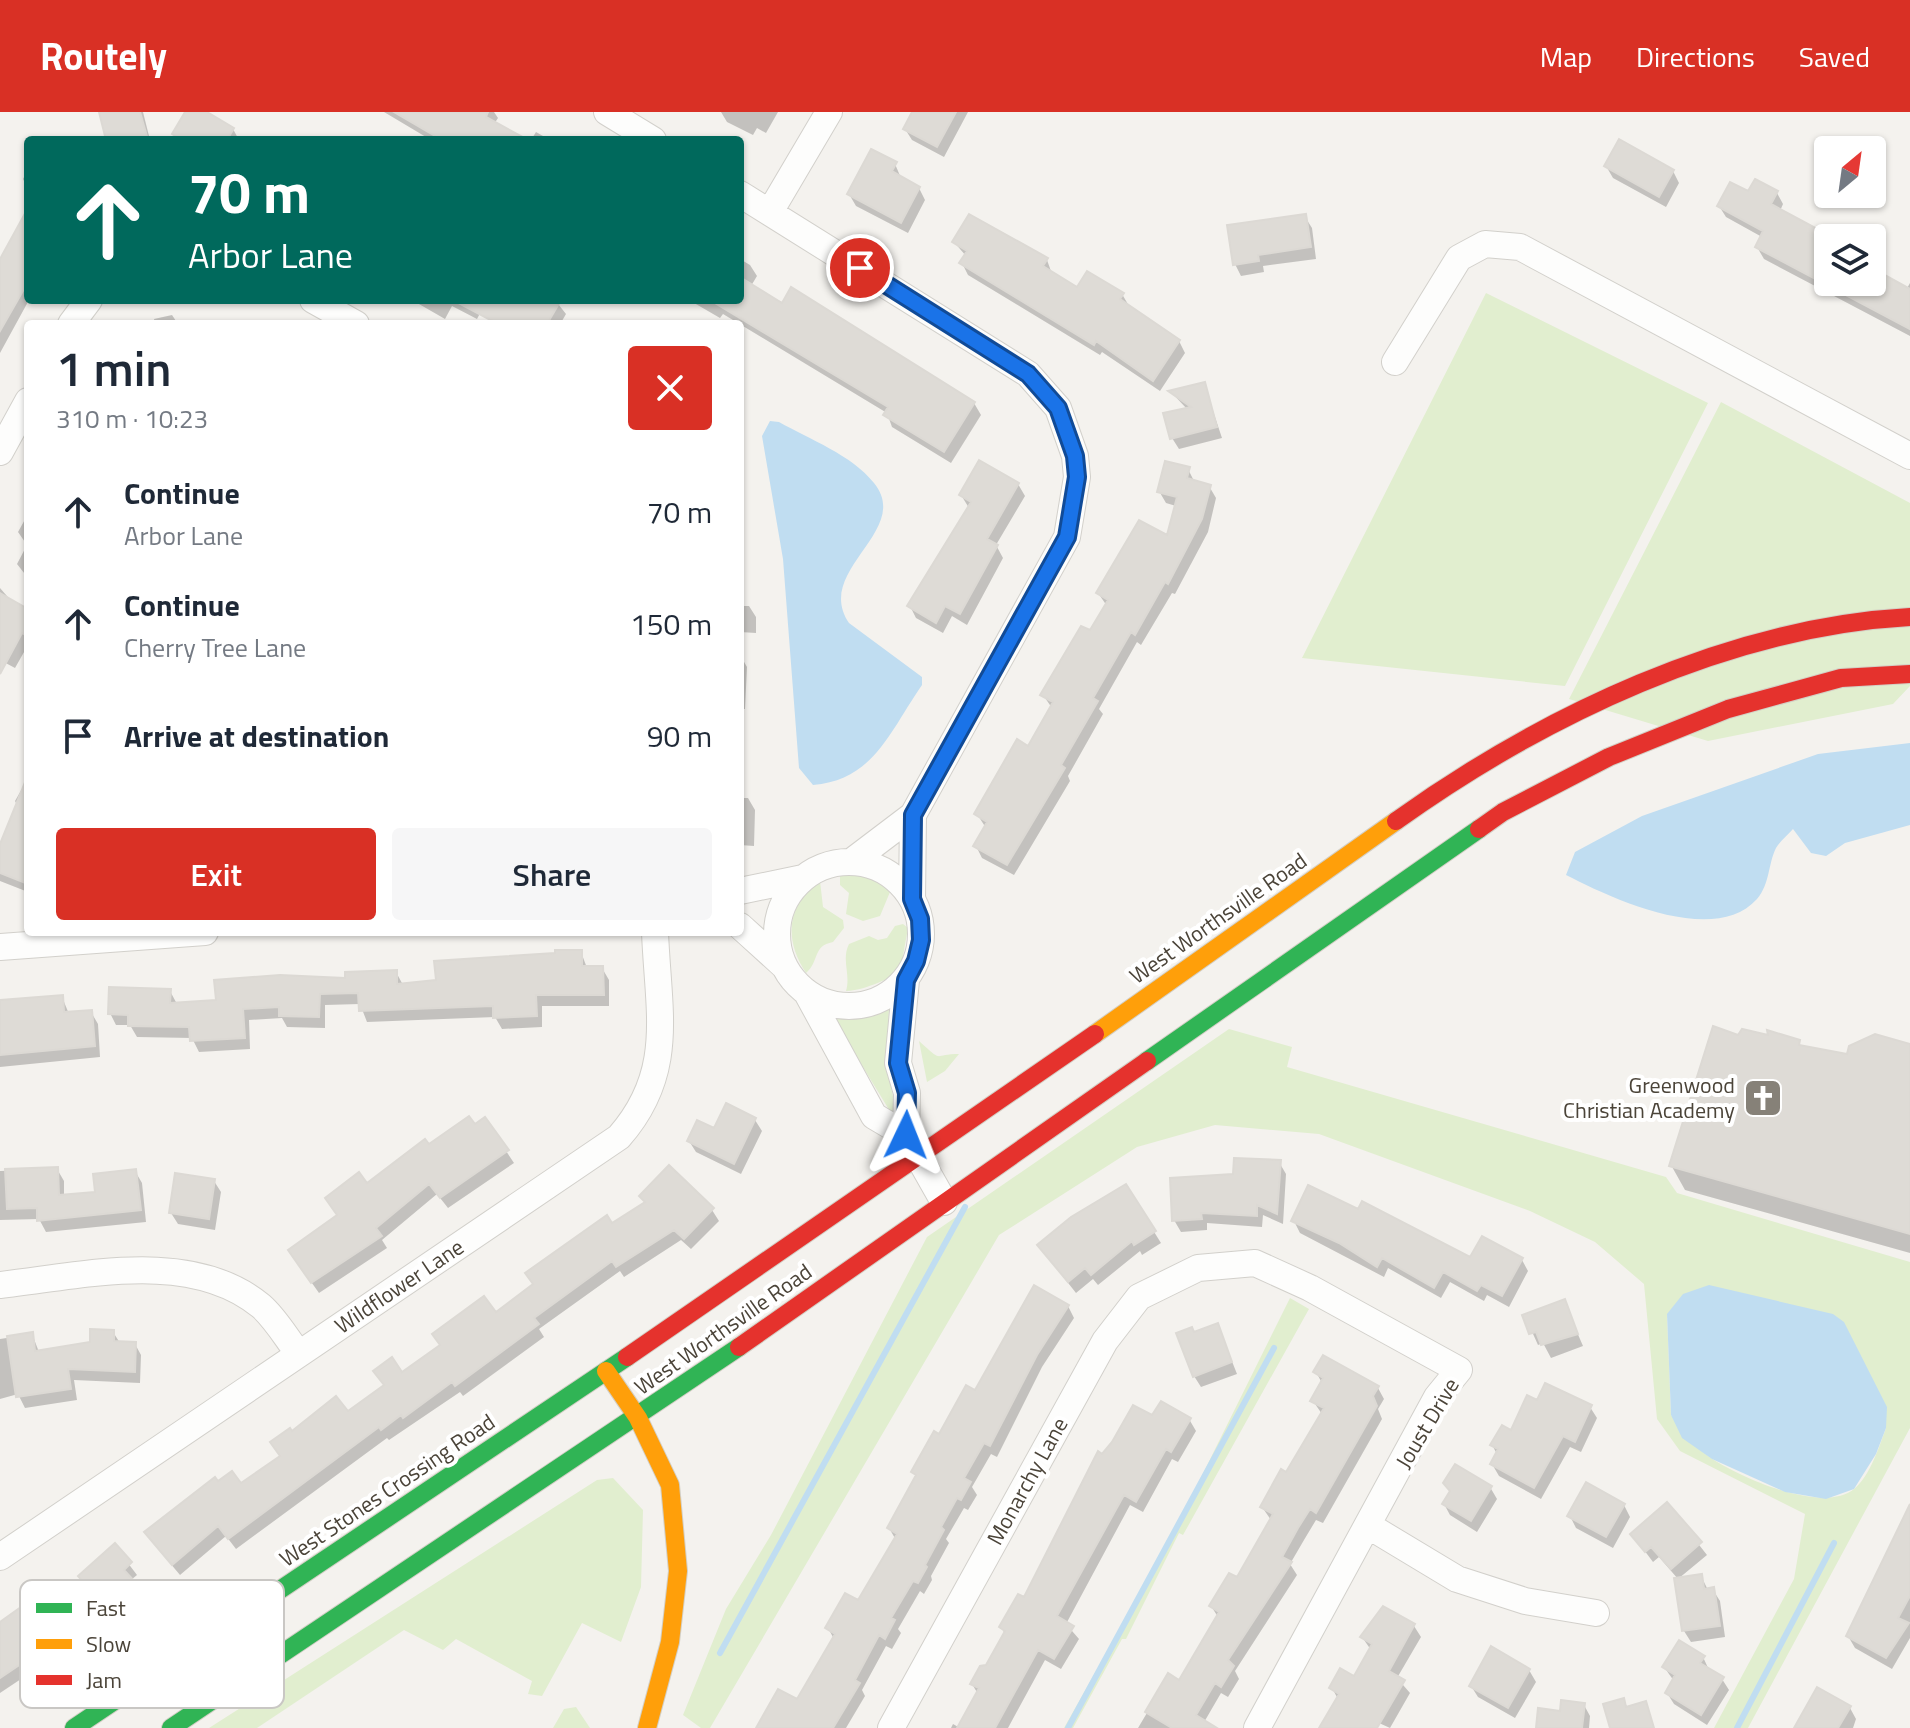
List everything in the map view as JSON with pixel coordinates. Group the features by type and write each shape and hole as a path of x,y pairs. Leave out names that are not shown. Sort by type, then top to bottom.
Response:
{"main road":[{"name":"West Worthsville Road","path":"606,1371 912,1146 1456,778 1569,713 1719,655 1853,620 1910,617"},
{"name":"West Worthsville Road","path":"638,1418 1503,812 1609,757 1728,709 1841,678 1910,674"},
{"path":"606,1371 638,1418 670,1485 678,1571 670,1642 647,1728"},
{"name":"West Stones Crossing Road","path":"284,1587 606,1371"},
{"path":"284,1653 638,1418"},
{"name":"West Stones Crossing Road","path":"74,1728 104,1708"},
{"path":"171,1728 201,1708"}],"street":[{"path":"607,112 646,136"},
{"path":"770,212 829,112"},
{"path":"744,196 1028,374 1058,408 1077,477 1067,537 913,815 851,862"},
{"path":"1395,362 1459,258 1485,244 1520,247 1910,456"},
{"path":"320,304 349,320"},
{"path":"0,452 24,408"},
{"path":"807,993 827,1003 848,1007 870,1004 890,994 906,980 916,961 921,940 920,919 912,899 913,815"},
{"path":"744,890 803,878 825,866 851,862 886,873 912,899"},
{"path":"783,965 777,943 778,920 787,897 803,878"},
{"path":"744,930 783,965 807,993 874,1116 912,1146 944,1202"},
{"path":"0,947 115,936"},
{"name":"Wildflower Lane","path":"0,1557 619,1137 648,1099 659,1064 655,936"},
{"path":"906,980 898,1063 907,1093 912,1146"},
{"name":"Joust Drive","path":"1198,1268 1255,1263 1310,1288 1459,1370 1437,1397 1257,1728"},
{"name":"Monarchy Lane","path":"891,1728 1105,1341 1139,1297 1198,1268"},
{"path":"0,1285 113,1273 174,1272 202,1278 234,1287 263,1308 299,1354"},
{"path":"1369,1526 1457,1579 1525,1601 1596,1613"}],"green space":[{"path":"1486,293 1708,403 1565,686 1302,658"},
{"path":"1721,402 1910,503 1910,686 1893,704 1708,741 1569,699"},
{"path":"857,873 885,885 890,892 880,916 863,921 846,914 849,893 840,885 840,875"},
{"path":"820,881 823,907 843,920 844,928 833,942 819,950 806,973 794,948 792,924 800,901"},
{"path":"903,924 908,928 903,956 910,972 846,991 849,944 869,936 878,940 887,938 895,926"},
{"path":"854,1006 869,1013 889,1007 887,1067 896,1111 891,1113 830,1013 841,1014"},
{"path":"1229,1029 1292,1047 1287,1067 1666,1177 1677,1193 1910,1262 1910,1428 1748,1728 1714,1728 1794,1579 1805,1514 1680,1451 1657,1419 1644,1284 1595,1242 1530,1211 1319,1134 1215,1125 1137,1147 999,1235 710,1728 701,1728 683,1715 726,1609 771,1535 927,1237","holes":["1667,1314 1886,1428 1865,1477 1854,1489 1840,1496 1804,1496 1763,1484 1727,1468 1702,1451 1671,1415"]},
{"path":"919,1041 938,1056 959,1054 945,1071 927,1082"},
{"path":"1290,1298 1309,1309 1183,1535 1179,1533 1126,1639 1122,1639 1073,1728 1064,1728 1170,1540"},
{"path":"613,1478 643,1510 641,1587 621,1642 582,1623 542,1696 528,1694 532,1681 456,1639 443,1650 404,1630 257,1728 209,1728 240,1708 284,1708 284,1680 597,1480"},
{"path":"576,1707 590,1728 553,1728 564,1709"}],"water":[{"path":"770,421 779,422 830,448 854,464 874,483 883,501 881,518 851,568 843,586 841,604 849,623 922,677 922,685 890,736 866,763 851,774 813,785 799,768 783,559 762,436"},
{"path":"1910,743 1910,825 1845,843 1826,856 1811,853 1793,829 1776,848 1761,893 1738,913 1715,919 1662,914 1566,875 1575,852 1642,816 1818,754"},
{"path":"1709,1285 1833,1314 1844,1322 1887,1407 1886,1428 1876,1454 1854,1489 1826,1499 1785,1492 1712,1459 1682,1438 1671,1415 1667,1314 1683,1294"}],"building":[{"path":"99,112 140,112 147,136 105,136"},
{"path":"185,112 207,112 234,128 229,136 172,134"},
{"path":"394,112 488,112 486,117 521,136 435,136"},
{"path":"912,112 956,112 937,147 903,129"},
{"path":"1619,139 1674,170 1659,197 1604,166"},
{"path":"871,149 897,162 892,171 920,187 901,223 847,194"},
{"path":"1755,179 1778,191 1771,204 1814,227 1814,278 1755,247 1763,231 1717,206 1730,182 1748,191"},
{"path":"969,214 1048,258 1043,266 1077,287 1087,271 1124,293 1120,299 1180,340 1153,381 1096,341 1094,345 959,263 967,251 952,242"},
{"path":"1306,214 1311,247 1258,255 1259,261 1233,265 1227,225"},
{"path":"24,215 24,289 0,331 0,259"},
{"path":"1886,276 1910,289 1910,329 1848,296 1886,296"},
{"path":"744,279 782,303 791,287 975,402 944,452 883,415 888,407 717,304 744,304"},
{"path":"460,304 559,304 549,320 490,320"},
{"path":"1205,382 1217,427 1170,439 1163,413 1191,407 1168,391"},
{"path":"979,460 1019,483 987,539 998,545 960,614 945,606 936,623 907,606 971,502 959,495"},
{"path":"1165,461 1190,467 1187,478 1211,485 1202,519 1168,584 1165,582 1135,635 1131,632 1093,698 1098,701 1061,765 1065,768 1007,865 973,846 987,822 974,814 1017,739 1028,746 1053,702 1040,695 1081,626 1090,630 1108,600 1096,593 1139,520 1167,535 1177,497 1157,492"},
{"path":"0,593 24,607 24,634 0,674"},
{"path":"24,785 24,882 0,873 0,844"},
{"path":"555,950 582,950 582,966 603,966 604,995 536,995 537,1016 493,1018 493,1006 359,1011 358,993 320,994 319,1017 279,1016 279,1007 243,1009 245,1038 190,1041 189,1027 128,1026 128,1015 108,1014 109,987 171,989 170,1003 216,1000 214,980 280,975 345,978 345,972 397,970 397,984 436,980 434,961 555,953"},
{"path":"63,995 64,1012 92,1010 95,1046 0,1055 0,1000"},
{"name":"Greenwood Christian Academy","path":"1713,1026 1738,1035 1742,1029 1768,1035 1767,1030 1800,1040 1799,1045 1847,1054 1849,1046 1875,1034 1910,1044 1910,1234 1669,1166"},
{"path":"726,1103 756,1118 734,1164 687,1141 697,1120 714,1128"},
{"path":"469,1116 475,1124 485,1117 509,1150 440,1198 429,1184 376,1228 382,1236 311,1283 288,1250 337,1215 325,1198 359,1172 367,1183 425,1139 429,1144"},
{"path":"1234,1158 1281,1160 1277,1214 1257,1205 1257,1216 1201,1213 1202,1219 1172,1221 1170,1178 1233,1174"},
{"path":"669,1165 714,1208 684,1239 674,1230 616,1267 612,1261 534,1318 539,1324 455,1386 452,1382 403,1418 401,1415 381,1430 379,1427 228,1539 218,1526 172,1565 144,1532 215,1477 218,1481 232,1471 241,1483 280,1456 270,1442 290,1428 292,1431 336,1396 348,1411 384,1385 373,1371 392,1357 402,1372 440,1345 432,1334 484,1296 496,1312 533,1284 525,1273 607,1215 612,1223 645,1202 639,1196"},
{"path":"58,1167 59,1195 95,1192 93,1174 136,1169 141,1210 37,1221 37,1208 7,1209 5,1169"},
{"path":"175,1173 215,1179 209,1219 169,1213"},
{"path":"1126,1184 1156,1231 1134,1245 1132,1241 1091,1275 1085,1268 1068,1282 1037,1245 1071,1217"},
{"path":"1308,1185 1358,1209 1362,1201 1470,1257 1482,1236 1523,1258 1502,1296 1481,1285 1477,1291 1443,1272 1434,1288 1382,1258 1377,1267 1339,1243 1291,1221"},
{"path":"1034,1285 1069,1305 1037,1355 990,1446 984,1443 964,1478 971,1482 961,1500 957,1498 941,1527 944,1530 925,1565 927,1567 918,1583 913,1581 891,1618 895,1620 885,1639 879,1635 855,1680 860,1683 833,1728 756,1728 778,1689 797,1699 835,1634 825,1628 845,1593 858,1600 897,1534 887,1528 916,1475 911,1472 934,1431 939,1434 966,1385 975,1390"},
{"path":"1565,1299 1578,1334 1541,1345 1536,1332 1529,1334 1522,1315"},
{"path":"1218,1323 1232,1362 1193,1377 1176,1333 1192,1327 1194,1332"},
{"path":"90,1329 114,1330 114,1341 136,1342 135,1372 68,1369 71,1389 16,1397 7,1336 33,1332 35,1351 90,1342"},
{"path":"1323,1355 1379,1386 1373,1396 1377,1406 1316,1513 1310,1509 1282,1557 1292,1562 1228,1660 1234,1666 1221,1687 1215,1683 1196,1715 1217,1728 1172,1728 1145,1712 1168,1673 1179,1680 1219,1612 1209,1606 1229,1573 1237,1577 1273,1514 1260,1507 1281,1469 1286,1472 1324,1408 1310,1401 1323,1378 1313,1372"},
{"path":"1545,1383 1592,1405 1575,1442 1563,1436 1534,1488 1490,1464 1498,1449 1490,1445 1502,1425 1511,1430 1527,1395 1537,1400"},
{"path":"1161,1401 1191,1418 1171,1452 1166,1449 1136,1502 1124,1495 1057,1616 1074,1626 1054,1659 1038,1650 995,1728 957,1728 979,1688 970,1684 980,1666 986,1665 1005,1631 999,1627 1018,1594 1024,1597 1098,1451 1102,1454 1112,1442 1133,1405 1152,1415"},
{"path":"1455,1464 1492,1486 1471,1521 1442,1504 1450,1491 1443,1483"},
{"path":"1586,1482 1625,1504 1606,1537 1567,1516"},
{"path":"1667,1502 1702,1542 1671,1569 1651,1547 1645,1552 1630,1534"},
{"path":"1910,1504 1910,1596 1898,1618 1909,1623 1886,1658 1846,1636"},
{"path":"115,1543 132,1562 124,1570 133,1580 82,1580 78,1576"},
{"path":"1702,1574 1704,1589 1714,1587 1720,1626 1682,1631 1674,1578"},
{"path":"1383,1606 1415,1624 1389,1671 1405,1680 1377,1728 1319,1728 1339,1694 1329,1688 1340,1668 1354,1676 1372,1644 1360,1637"},
{"path":"20,1608 20,1665 0,1678 0,1622"},
{"path":"1679,1640 1705,1656 1700,1663 1724,1677 1701,1715 1665,1693 1675,1675 1662,1667"},
{"path":"1491,1646 1530,1669 1508,1708 1469,1686"},
{"path":"1817,1687 1851,1706 1838,1728 1794,1728"},
{"path":"1624,1698 1626,1707 1646,1701 1654,1728 1610,1728 1603,1704"},
{"path":"1561,1700 1585,1703 1582,1728 1536,1728 1538,1708 1560,1711"}],"waterway":[{"path":"720,1653 965,1207"},
{"path":"1068,1728 1274,1348"},
{"path":"1737,1728 1834,1543"}],"traffic: fast":[{"path":"1147,1061 1479,829"},
{"path":"284,1652 739,1347"},
{"path":"284,1587 627,1357"},
{"path":"74,1728 104,1708"},
{"path":"171,1728 201,1708"}],"traffic: slow":[{"path":"1095,1034 1396,821"},
{"path":"606,1371 638,1418 670,1485 678,1571 670,1642 647,1728"}],"traffic: jam":[{"path":"1396,821 1513,746 1640,683 1706,658 1774,638 1842,624 1910,617"},
{"path":"1479,829 1503,812 1609,757 1728,709 1841,678 1910,674"},
{"path":"627,1357 1095,1034"},
{"path":"739,1347 1147,1061"}],"place":[{"name":"Greenwood Christian Academy","path":"1763,1098"}],"route":[{"path":"860,268 1028,374 1058,408 1075,456 1077,477 1067,537 913,815 912,899 920,919 921,940 916,961 906,980 898,1063 907,1093 906,1135"}]}
